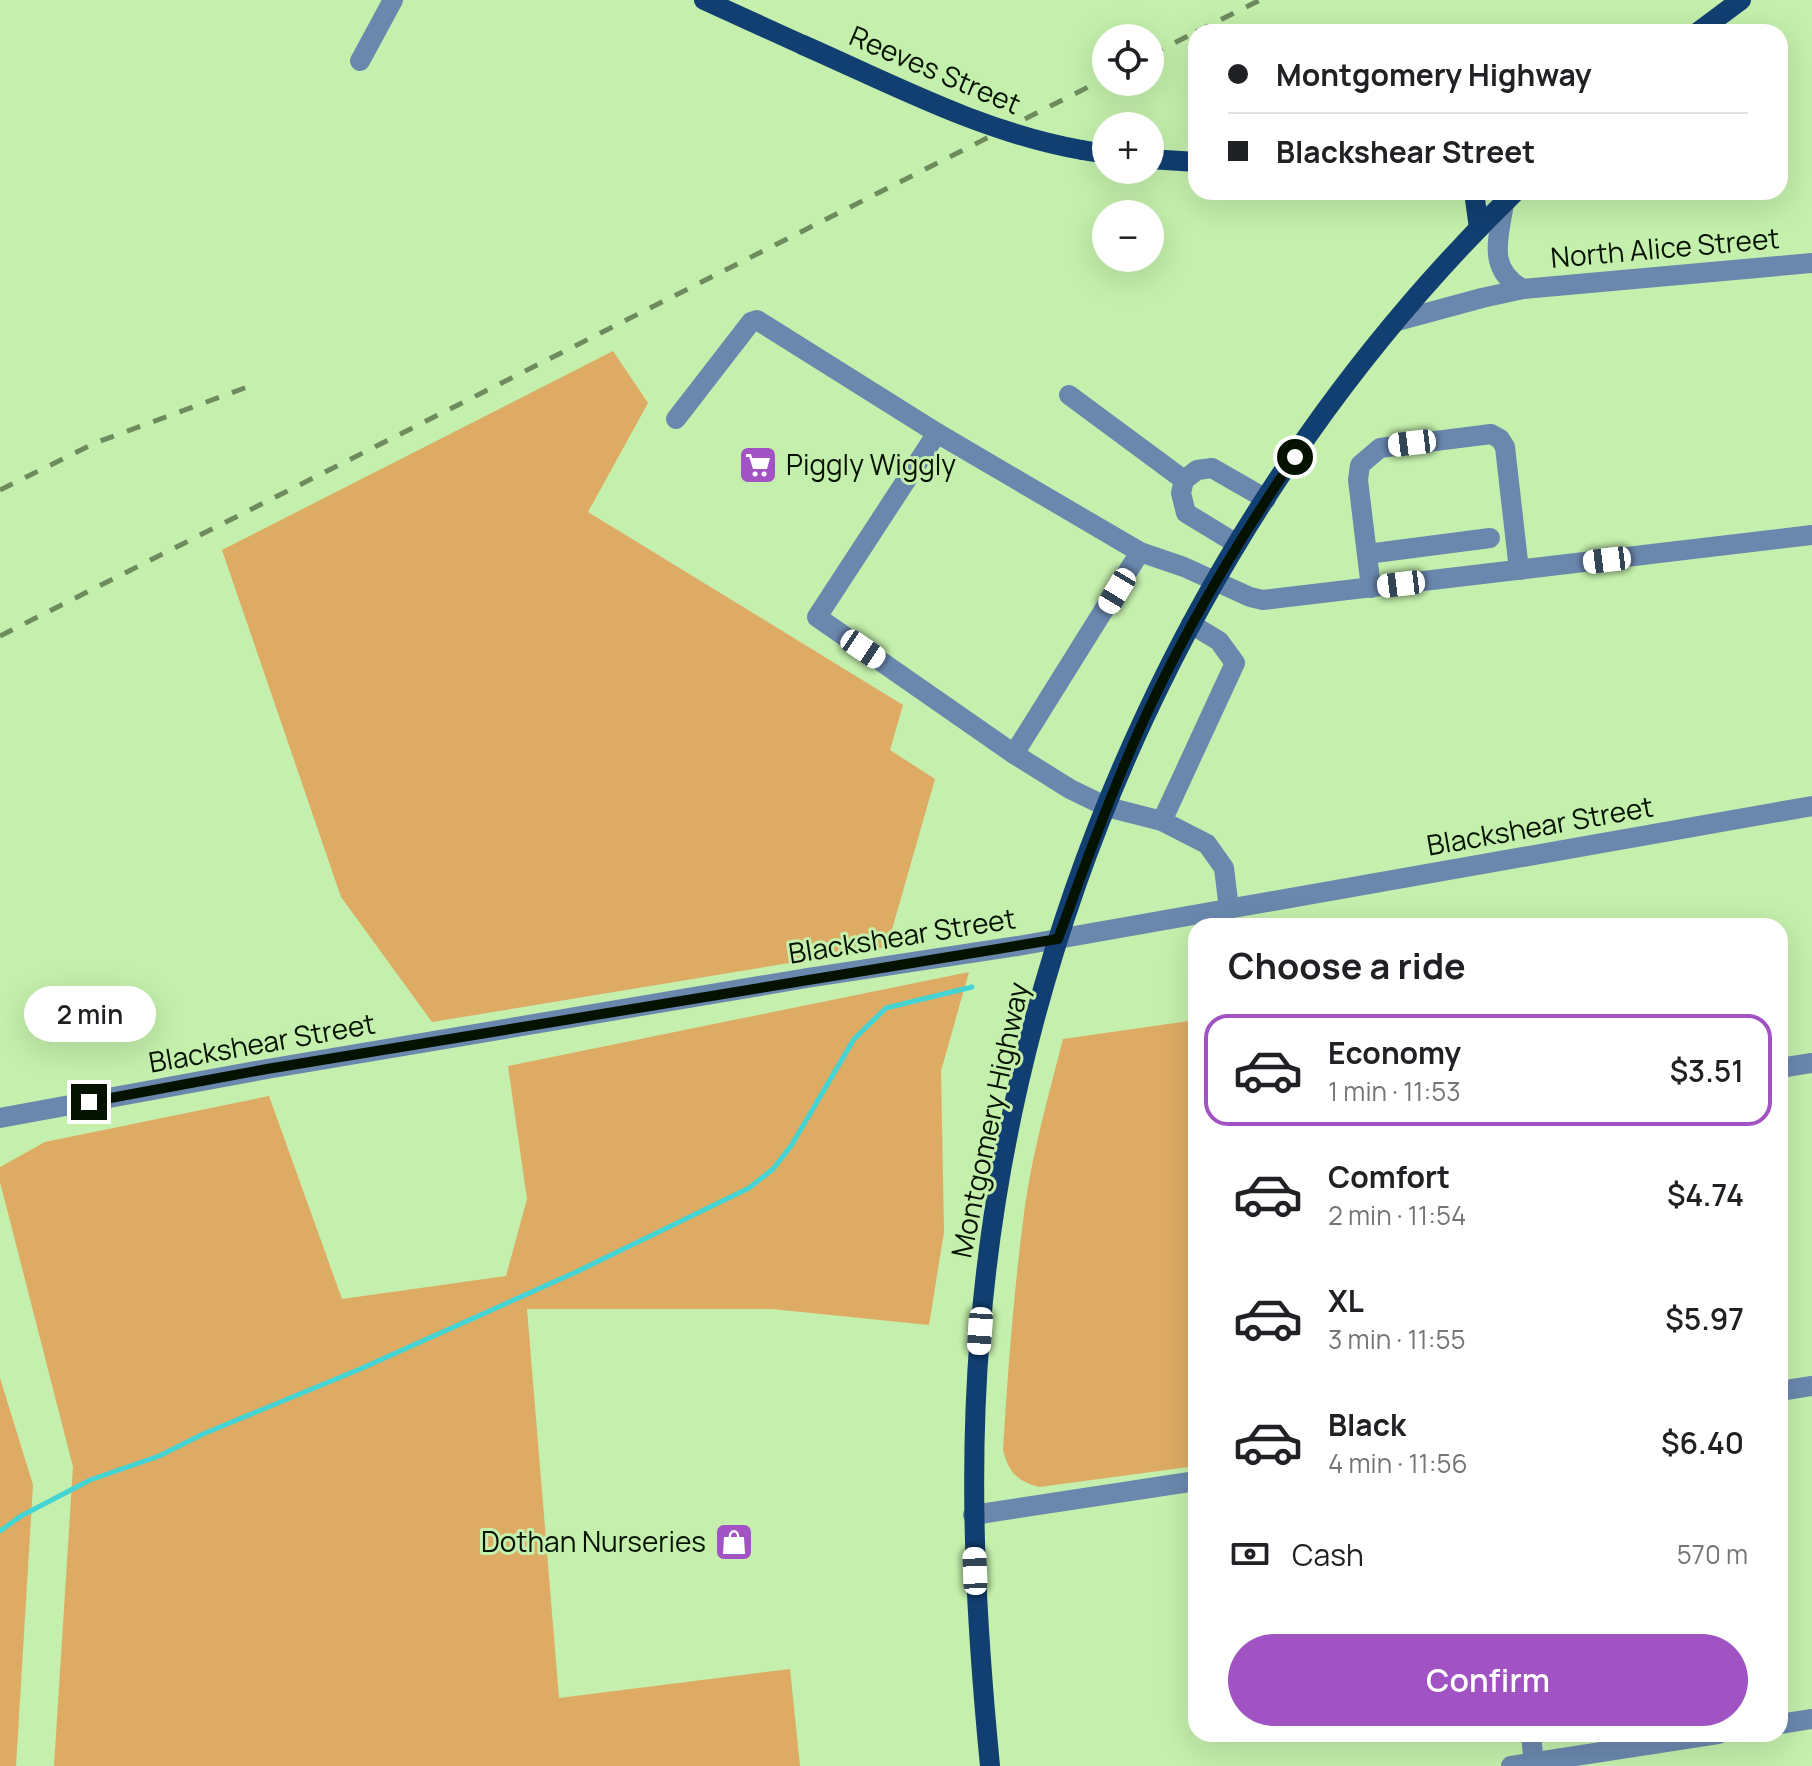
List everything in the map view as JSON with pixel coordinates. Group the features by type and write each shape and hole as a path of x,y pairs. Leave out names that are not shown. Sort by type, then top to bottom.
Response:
{"main road":[{"name":"Reeves Street","path":"704,0 980,122 1026,139 1092,152"},
{"path":"1709,24 1741,0"},
{"path":"1164,160 1188,161"},
{"path":"1475,200 1479,228"},
{"name":"Montgomery Highway","path":"990,1766 981,1679 973,1515 976,1389 982,1315 992,1234 1018,1092 1058,939 1139,731 1191,624 1237,544 1323,415 1397,321 1479,228 1508,200"}],"street":[{"path":"360,61 393,0"},
{"name":"North Alice Street","path":"1510,200 1498,261 1503,273 1523,289"},
{"name":"North Alice Street","path":"1397,321 1523,289 1812,263"},
{"path":"676,419 751,322 757,320 937,433 1140,552 1263,600 1812,535"},
{"path":"1069,395 1184,480"},
{"path":"937,433 817,617 1014,754 1070,789 1107,807 1162,821 1207,844 1224,868 1229,909"},
{"path":"1371,588 1358,480 1360,465 1386,446 1491,434 1500,439 1505,447 1519,570"},
{"path":"1237,544 1186,513 1181,493 1184,480 1197,470 1212,468 1266,499"},
{"path":"1367,554 1490,538"},
{"path":"1014,754 1140,552"},
{"path":"1162,821 1235,663 1219,641 1191,624"},
{"name":"Blackshear Street","path":"0,1118 267,1069 1058,939 1812,806"},
{"path":"1788,1067 1812,1063"},
{"path":"1788,1390 1812,1386"},
{"path":"973,1515 1188,1482"},
{"path":"1788,1723 1812,1719"},
{"path":"1532,1742 1534,1764"},
{"path":"1511,1766 1669,1742"}],"shaded area":[{"path":"613,351 648,403 588,512 903,705 890,750 935,779 887,947 432,1022 341,897 222,550"},
{"path":"969,972 941,1071 944,1232 929,1325 772,1309 527,1309 559,1698 790,1669 800,1766 54,1766 73,1467 0,1182 0,1167 45,1142 269,1096 342,1299 506,1276 527,1199 508,1066"},
{"path":"1188,1021 1188,1467 1039,1487 1015,1475 1003,1450 1028,1185 1063,1039"},
{"path":"0,1378 33,1485 16,1766 0,1766"}],"waterway":[{"path":"0,1531 21,1516 90,1480 159,1456 203,1434 360,1369 576,1272 749,1188 773,1169 791,1146 854,1039 886,1008 972,987"}],"railway":[{"path":"1212,24 1260,0"},
{"path":"1164,48 1188,36"},
{"path":"0,636 1092,85"},
{"path":"0,490 95,443 250,386"}],"place":[{"name":"Piggly Wiggly","path":"758,465"},
{"name":"Dothan Nurseries","path":"734,1542"}],"route":[{"path":"89,1102 807,978 1058,939 1139,731 1191,624 1237,544 1295,457"}]}
